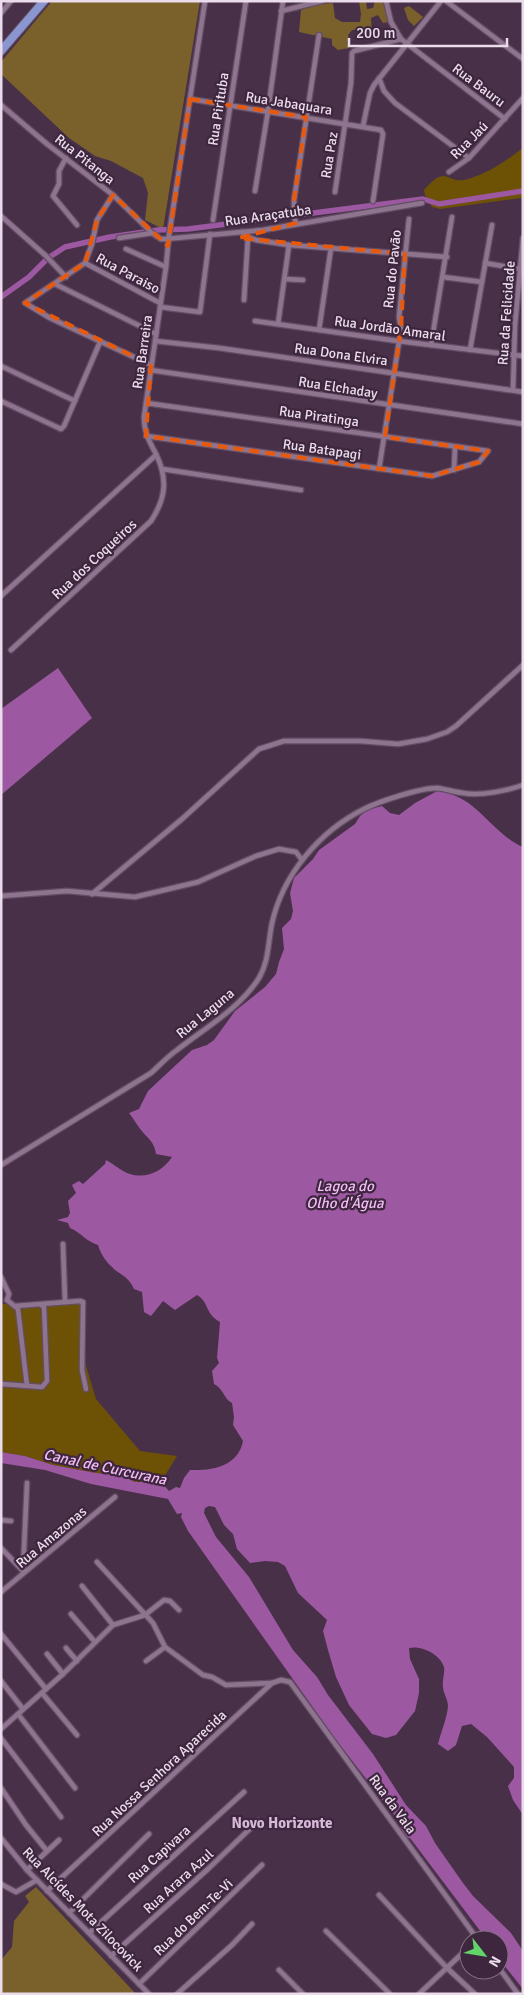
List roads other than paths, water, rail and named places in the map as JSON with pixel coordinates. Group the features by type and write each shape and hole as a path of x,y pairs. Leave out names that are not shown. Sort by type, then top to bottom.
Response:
{"main road":[{"path":"1,51 44,1"}],"street":[{"path":"1,13 11,1"},
{"path":"190,99 205,1"},
{"name":"Rua Pirituba","path":"213,220 246,1"},
{"path":"255,191 283,1"},
{"path":"281,11 322,1"},
{"name":"Rua Bauru","path":"386,1 391,22 401,39 505,119"},
{"path":"363,126 370,93 379,78 441,1"},
{"path":"446,1 523,59"},
{"path":"296,223 294,200 319,35"},
{"name":"Rua Paz","path":"335,192 352,74 352,52 401,39"},
{"path":"379,78 384,91 396,103 470,158"},
{"name":"Rua Jaú","path":"450,172 470,158 523,98"},
{"name":"Rua Jabaquara","path":"190,99 380,130 383,134 373,201"},
{"name":"Rua Barreira","path":"162,469 146,436 144,426 170,227 190,99"},
{"name":"Rua Pitanga","path":"1,105 113,195 152,233"},
{"path":"66,158 59,171 59,184 53,196 77,225"},
{"path":"55,284 85,263 92,244 97,220 113,195"},
{"name":"Rua Araçatuba","path":"119,238 152,233 161,239 240,232 422,203"},
{"path":"1,216 45,255 66,277"},
{"path":"431,345 444,277 452,217"},
{"name":"Rua do Pavão","path":"379,469 401,329 399,318 409,219"},
{"path":"470,350 492,225"},
{"path":"240,232 248,237 289,245 446,257"},
{"path":"160,305 200,312 210,234"},
{"path":"244,300 248,237"},
{"name":"Rua da Felicidade","path":"513,390 515,325 523,238"},
{"path":"278,324 289,245"},
{"path":"319,330 331,248"},
{"path":"126,249 166,267"},
{"name":"Rua Paraiso","path":"85,263 160,305"},
{"path":"485,263 520,269"},
{"path":"444,277 482,282"},
{"path":"285,279 303,280"},
{"path":"55,284 156,334"},
{"name":"Rua Elchaday","path":"55,284 25,303 26,305 151,367 389,406 523,424"},
{"name":"Rua Jordão Amaral","path":"255,321 523,356"},
{"name":"Rua Dona Elvira","path":"155,341 218,348 523,392"},
{"path":"1,401 61,429 64,426 100,342"},
{"path":"1,366 75,401"},
{"name":"Rua Piratinga","path":"146,403 488,451"},
{"name":"Rua Batapagi","path":"146,436 432,476 479,462 488,451"},
{"path":"454,470 455,447"},
{"path":"1,596 156,455"},
{"path":"162,469 301,490"},
{"name":"Rua dos Coqueiros","path":"11,650 151,521 159,509 162,498 164,484 162,469"},
{"path":"92,894 182,819 259,749 284,741 360,741 398,744 427,739 447,732 456,726 523,665"},
{"name":"Rua Laguna","path":"1,1165 151,1073 171,1054 224,1015 252,987 260,976 266,962 271,926 280,895 302,860 318,843 340,825 362,810 378,803 422,790 436,788 478,794 523,785"},
{"path":"1,896 66,891 135,897 198,882 256,856 279,849 296,852 302,860"},
{"path":"63,1244 65,1301"},
{"path":"1,1277 9,1294 4,1300 15,1306 19,1312 27,1386"},
{"path":"15,1306 80,1300 83,1302 82,1370 86,1389"},
{"path":"1,1384 42,1387 47,1381 44,1307 40,1305"},
{"path":"25,1572 27,1483"},
{"name":"Rua Amazonas","path":"2,1590 115,1497"},
{"path":"1,1520 12,1522"},
{"path":"1,1548 25,1572"},
{"path":"97,1562 156,1627 166,1647 203,1675 212,1677 222,1684 272,1683"},
{"path":"82,1586 113,1625"},
{"path":"1,1729 77,1661 113,1625 145,1615 164,1600 170,1601 179,1610"},
{"path":"71,1614 95,1642"},
{"path":"1,1634 46,1689"},
{"path":"146,1661 166,1647"},
{"path":"66,1648 77,1661"},
{"path":"47,1654 63,1674"},
{"name":"Rua da Vala","path":"272,1683 282,1680 290,1682 470,1930"},
{"path":"1,1681 23,1709"},
{"name":"Rua Nossa Senhora Aparecida","path":"47,1890 272,1683"},
{"path":"42,1693 77,1735"},
{"path":"18,1714 75,1788"},
{"path":"1,1738 61,1817"},
{"path":"1,1788 47,1852"},
{"name":"Rua Capivara","path":"89,1933 244,1792"},
{"name":"Rua Arara Azul","path":"111,1956 208,1869 258,1821"},
{"path":"69,1913 149,1834"},
{"name":"Rua Alcídes Mota Zilocovick","path":"1,1838 27,1870 149,1994"},
{"path":"27,1870 59,1840"},
{"name":"Rua do Bem-Te-Vi","path":"140,1984 262,1865"},
{"path":"1,1884 16,1892 37,1880"},
{"path":"379,1895 447,1968 475,1994"},
{"path":"177,1994 252,1924"},
{"path":"326,1931 390,1994"},
{"path":"419,1994 459,1957"},
{"path":"279,1970 303,1994"},
{"path":"508,1980 518,1994"}],"water":[{"path":"58,668 92,718 1,795 1,709"},
{"name":"Lagoa do Olho d'Água","path":"439,790 456,796 468,802 502,833 523,847 523,1815 513,1800 508,1786 514,1778 514,1767 487,1737 471,1724 462,1726 456,1745 448,1751 438,1744 448,1706 443,1689 444,1667 439,1658 424,1649 409,1648 410,1659 419,1679 419,1693 415,1711 396,1735 386,1738 372,1734 349,1705 336,1677 323,1631 327,1620 298,1593 285,1566 278,1562 250,1563 237,1549 233,1534 224,1525 215,1507 209,1506 205,1508 204,1513 216,1537 249,1577 293,1650 317,1677 328,1695 373,1754 406,1805 426,1826 435,1843 463,1883 473,1896 508,1930 479,1930 410,1838 405,1838 398,1820 336,1740 188,1531 181,1517 182,1513 177,1514 168,1499 91,1484 45,1470 1,1463 1,1452 25,1456 53,1465 96,1473 121,1475 135,1482 161,1482 169,1491 176,1487 180,1488 190,1470 216,1468 236,1456 243,1441 233,1425 232,1403 220,1388 214,1384 212,1371 219,1363 217,1358 220,1322 211,1315 204,1301 197,1295 175,1310 163,1301 151,1316 144,1312 142,1292 134,1289 126,1278 109,1264 98,1245 70,1228 68,1223 57,1220 68,1217 70,1213 68,1201 76,1193 72,1185 79,1181 83,1184 105,1164 106,1160 127,1173 136,1175 154,1173 168,1162 172,1157 156,1154 152,1143 129,1113 139,1109 148,1091 192,1050 207,1045 214,1040 235,1011 265,987 276,974 284,949 282,928 291,919 293,911 290,893 294,878 313,859 319,850 355,824 367,810 382,806 390,813 399,815 415,803"},
{"name":"Lagoa do Olho d'Água","path":"509,1931 523,1951 523,1989 509,1972"}],"waterway":[{"path":"1,297 29,277 48,258 65,247 110,237 423,199 439,204 523,191"}],"district":[{"name":"Novo Horizonte","path":"282,1823"}],"water label":[{"name":"Canal de Curcurana","path":"105,1467"}]}
